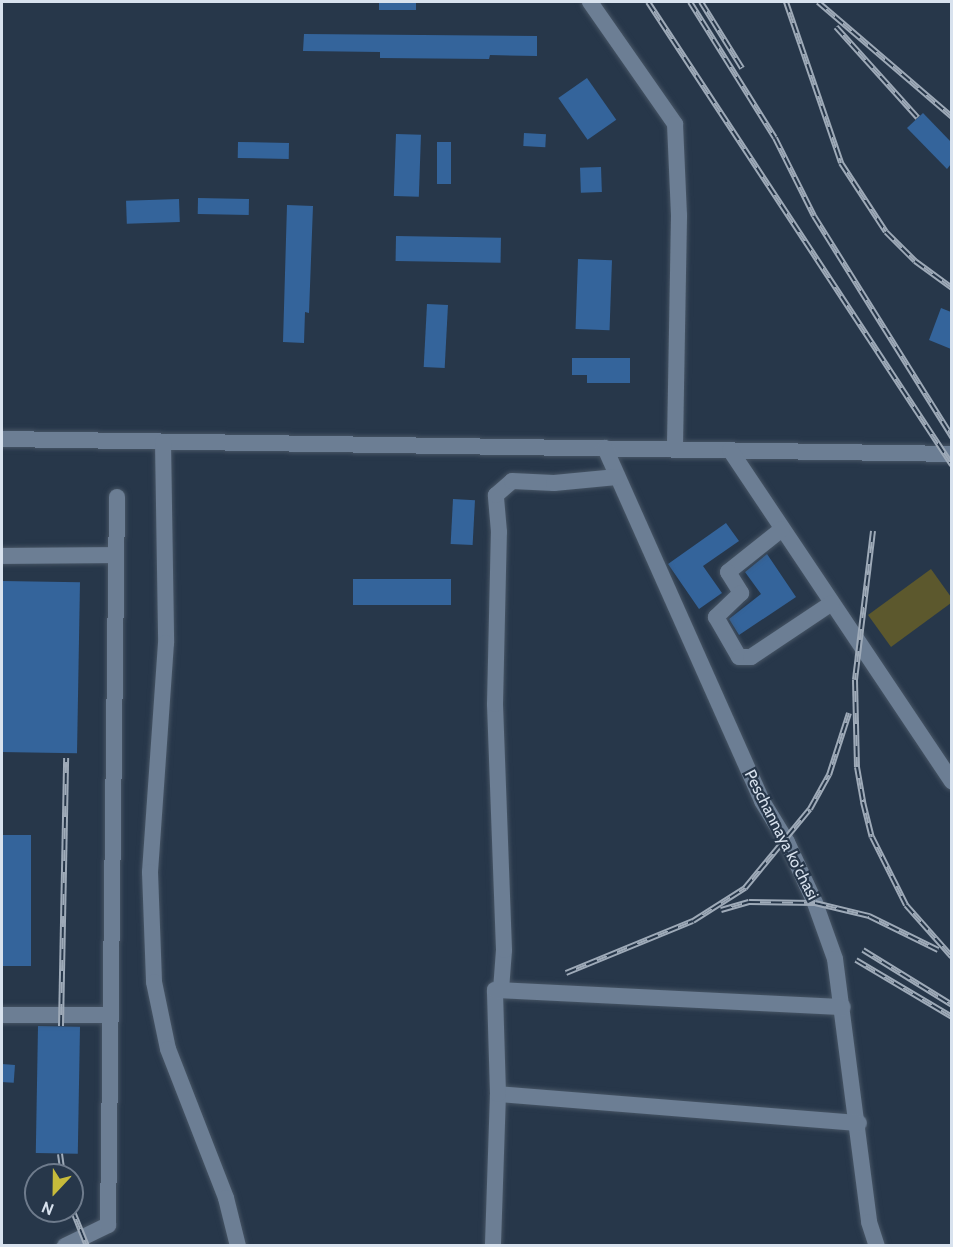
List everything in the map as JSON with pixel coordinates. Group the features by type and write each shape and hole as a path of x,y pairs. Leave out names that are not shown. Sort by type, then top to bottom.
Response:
{"street":[{"path":"590,2 675,124 679,216 675,449"},
{"path":"2,439 951,454"},
{"path":"163,442 166,643 150,872 154,982 168,1048 226,1198 238,1245"},
{"name":"Peschannaya ko'chasi","path":"605,448 762,801 787,842 818,909 835,959 859,1123 869,1222 877,1245"},
{"path":"730,450 951,782"},
{"path":"501,990 504,950 495,704 499,532 496,495 512,481 554,483 617,477"},
{"path":"65,1245 108,1225 117,497"},
{"path":"782,529 728,572 741,593 716,617 739,657 751,657 832,603"},
{"path":"2,556 116,555"},
{"path":"491,1245 498,1094 495,990 843,1006"},
{"path":"2,1015 111,1015"},
{"path":"498,1094 859,1123"}],"shaded area":[{"path":"931,569 951,597 951,603 891,647 868,615"}],"building":[{"path":"379,2 416,2 416,10 379,10"},
{"path":"304,34 537,36 537,56 490,55 489,59 380,58 380,52 303,51"},
{"path":"587,78 616,120 588,140 558,98"},
{"path":"923,113 951,142 951,164 947,169 907,128"},
{"path":"524,133 546,134 545,147 523,146"},
{"path":"396,134 421,135 419,197 394,196"},
{"path":"238,142 289,143 289,159 238,158"},
{"path":"437,142 451,142 451,184 437,184"},
{"path":"601,167 602,192 581,193 580,168"},
{"path":"198,198 249,199 249,215 198,214"},
{"path":"179,199 180,222 127,224 126,201"},
{"path":"287,205 313,206 309,313 305,312 304,343 283,342"},
{"path":"396,236 501,238 501,263 396,261"},
{"path":"578,259 612,260 610,330 576,329"},
{"path":"427,304 448,305 445,368 424,367"},
{"path":"941,308 951,312 951,349 929,340"},
{"path":"572,358 630,358 630,383 587,383 587,375 572,375"},
{"path":"453,499 475,500 473,545 451,544"},
{"path":"726,523 739,541 703,566 722,593 699,609 668,564"},
{"path":"767,554 796,597 739,635 729,619 761,594 745,572"},
{"path":"353,579 451,579 451,605 353,605"},
{"path":"2,581 80,582 77,753 2,752"},
{"path":"2,835 31,835 31,966 2,966"},
{"path":"38,1026 80,1027 78,1154 36,1153"},
{"path":"2,1064 15,1065 14,1083 2,1082"}],"railway":[{"path":"648,2 952,465"},
{"path":"690,2 775,138 814,216 952,437"},
{"path":"701,2 742,68"},
{"path":"786,2 841,163 886,232 915,261 952,288"},
{"path":"818,2 952,117"},
{"path":"836,27 918,118"},
{"path":"873,531 855,680 857,767 863,802 872,837 906,905 952,957"},
{"path":"566,973 693,921 745,888 810,809 829,775 849,713"},
{"path":"61,1026 66,758"},
{"path":"721,910 749,902 815,903 869,916 938,950"},
{"path":"863,950 952,1005"},
{"path":"856,960 952,1017"},
{"path":"60,1154 61,1163"},
{"path":"78,1223 87,1246"}]}
